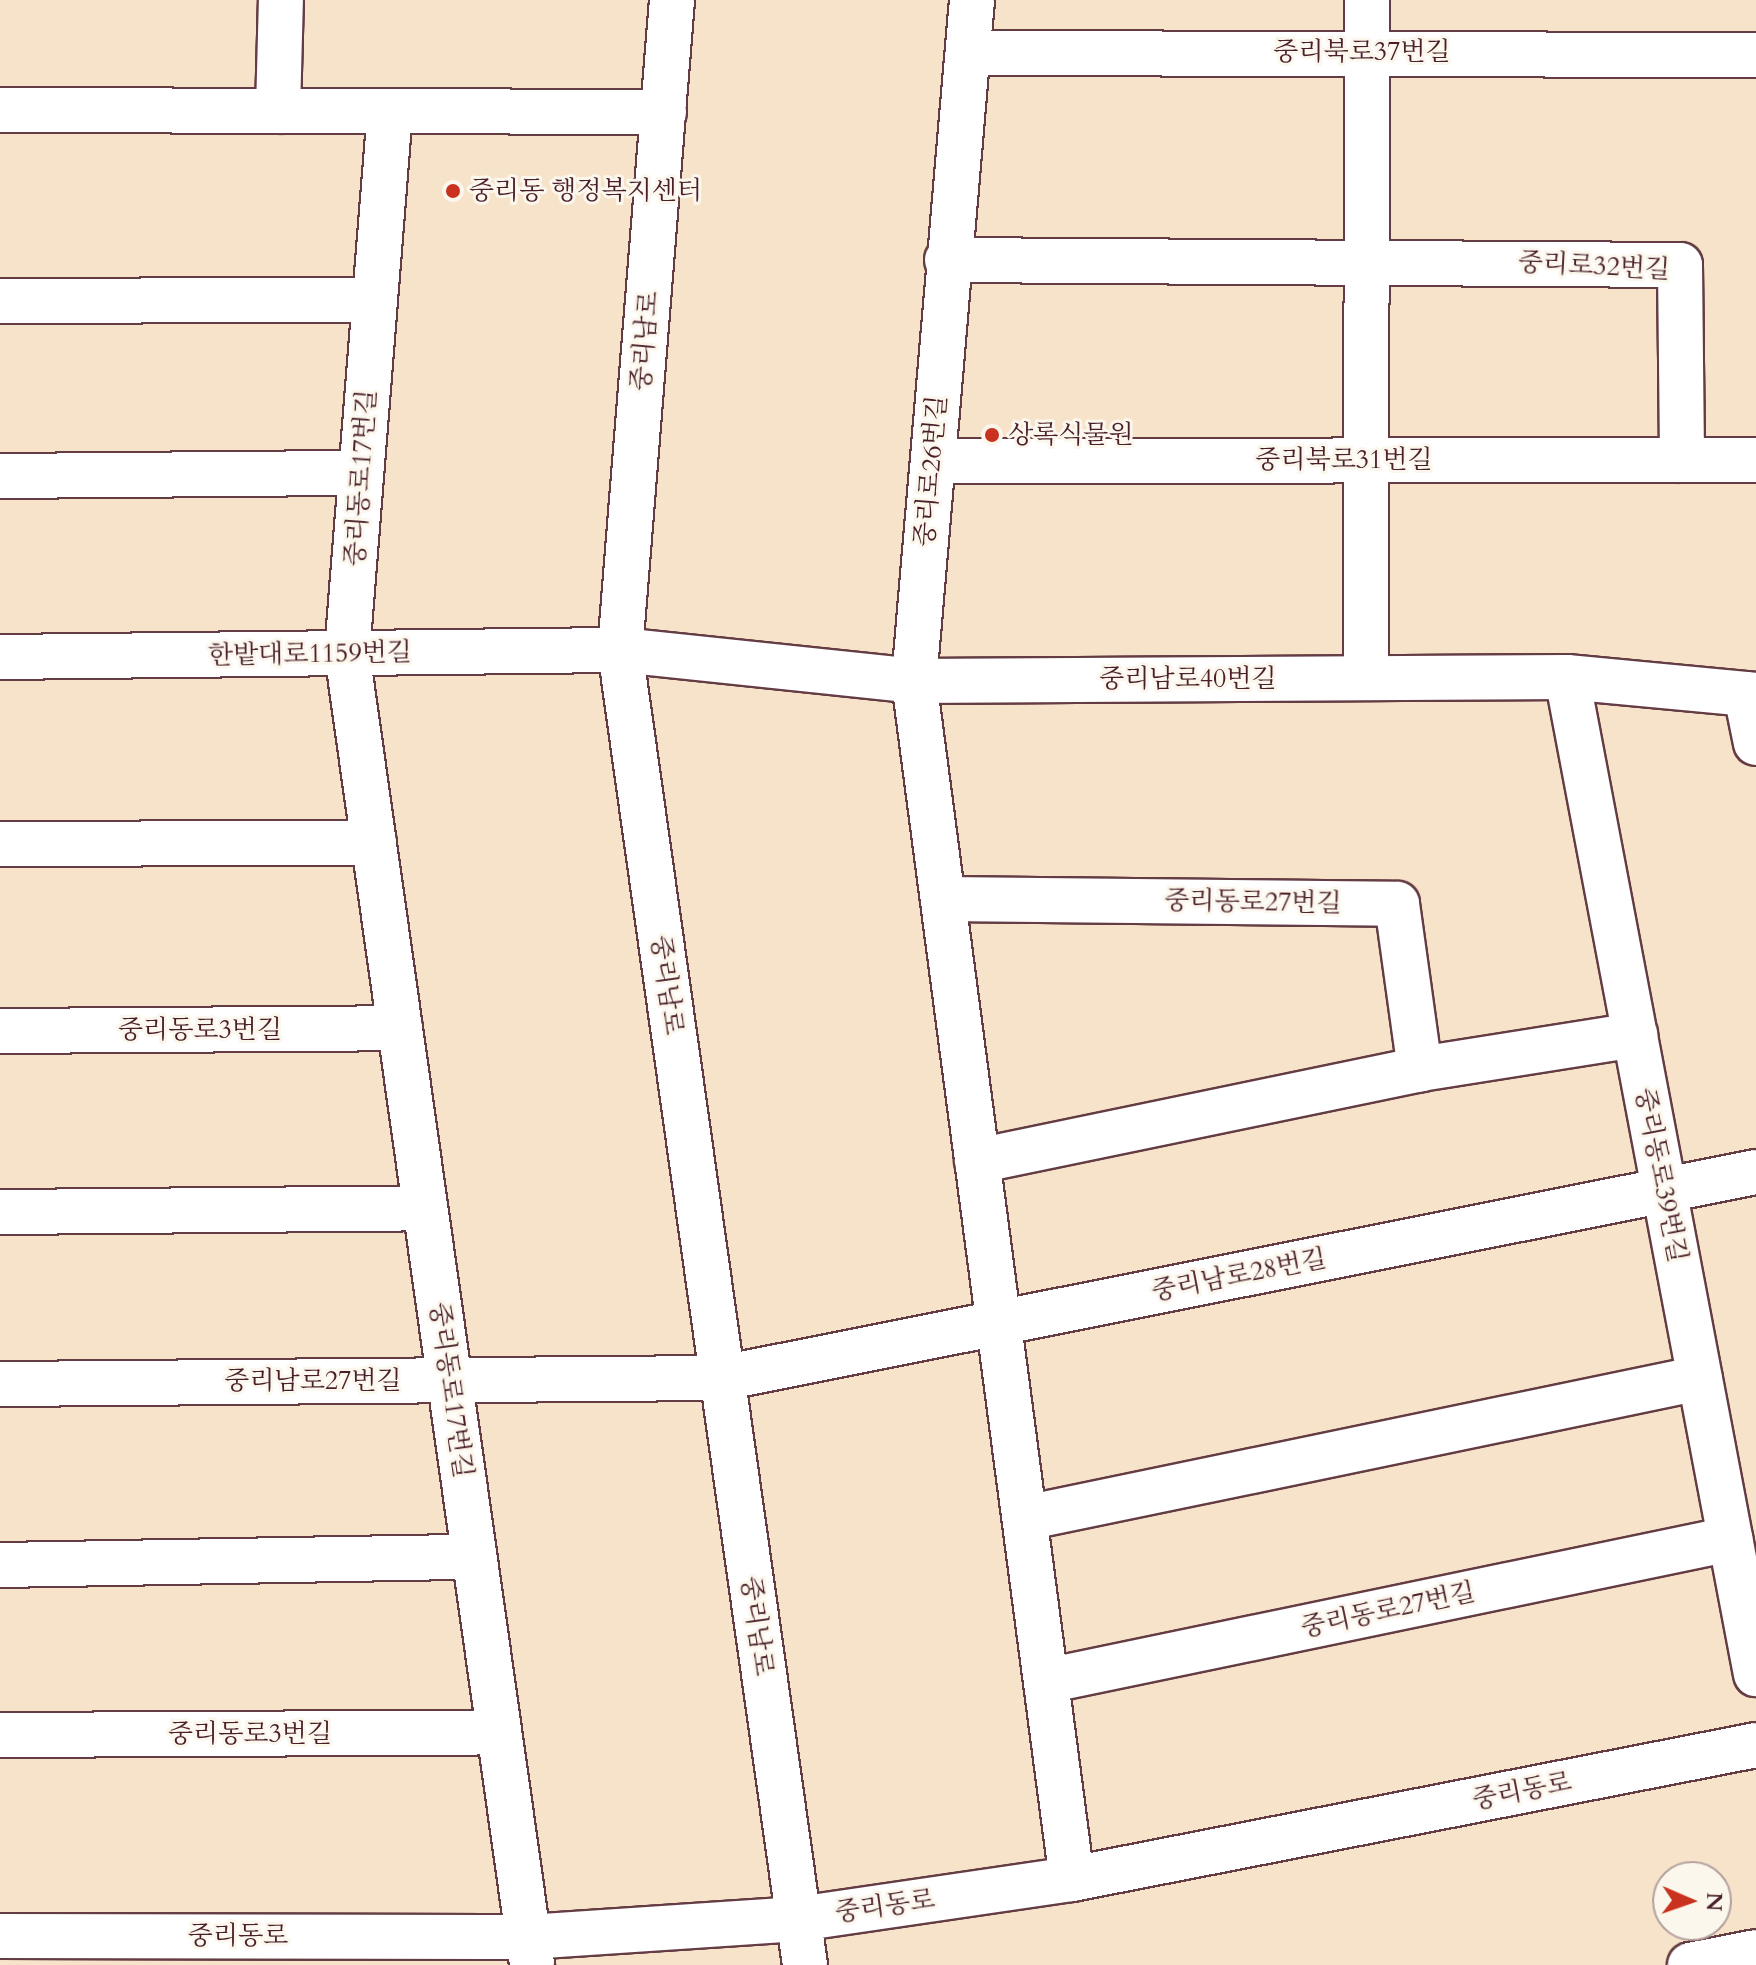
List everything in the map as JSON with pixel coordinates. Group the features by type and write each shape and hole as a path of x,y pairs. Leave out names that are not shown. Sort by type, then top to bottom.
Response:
{"street":[{"path":"278,111 281,0"},
{"name":"중리남로","path":"672,0 620,650 805,1965"},
{"name":"중리로26번길","path":"914,681 947,260 972,0"},
{"path":"1366,678 1367,0"},
{"name":"중리북로37번길","path":"968,53 1756,55"},
{"path":"0,110 664,112"},
{"name":"중리동로17번길","path":"390,111 347,653 530,1951"},
{"path":"947,260 1367,259"},
{"name":"중리로32번길","path":"1367,259 1680,265 1682,460"},
{"path":"0,301 375,300"},
{"name":"중리북로31번길","path":"933,461 1756,460"},
{"path":"0,476 361,473"},
{"name":"한밭대로1159번길","path":"0,657 620,650"},
{"name":"중리남로40번길","path":"620,650 914,681 1567,677 1751,695"},
{"name":"중리동로39번길","path":"1567,677 1756,1674"},
{"path":"914,681 1072,1879"},
{"path":"1751,695 1756,743"},
{"path":"0,844 374,843"},
{"name":"중리동로27번길","path":"943,899 1397,904 1420,1069"},
{"name":"중리동로3번길","path":"0,1031 400,1028"},
{"path":"977,1161 1420,1069 1635,1035"},
{"name":"중리남로28번길","path":"722,1378 1756,1172"},
{"path":"0,1212 425,1208"},
{"name":"중리남로27번길","path":"0,1384 722,1378"},
{"path":"1025,1518 1700,1378"},
{"name":"중리동로27번길","path":"1046,1681 1730,1539"},
{"path":"0,1565 474,1557"},
{"name":"중리동로3번길","path":"0,1735 499,1732"},
{"name":"중리동로","path":"0,1936 530,1951 798,1919 1072,1879 1756,1745"},
{"path":"1690,1965 1756,1952"}],"place":[{"name":"중리동 행정복지센터","path":"453,191"},
{"name":"상록식물원","path":"992,435"}]}
